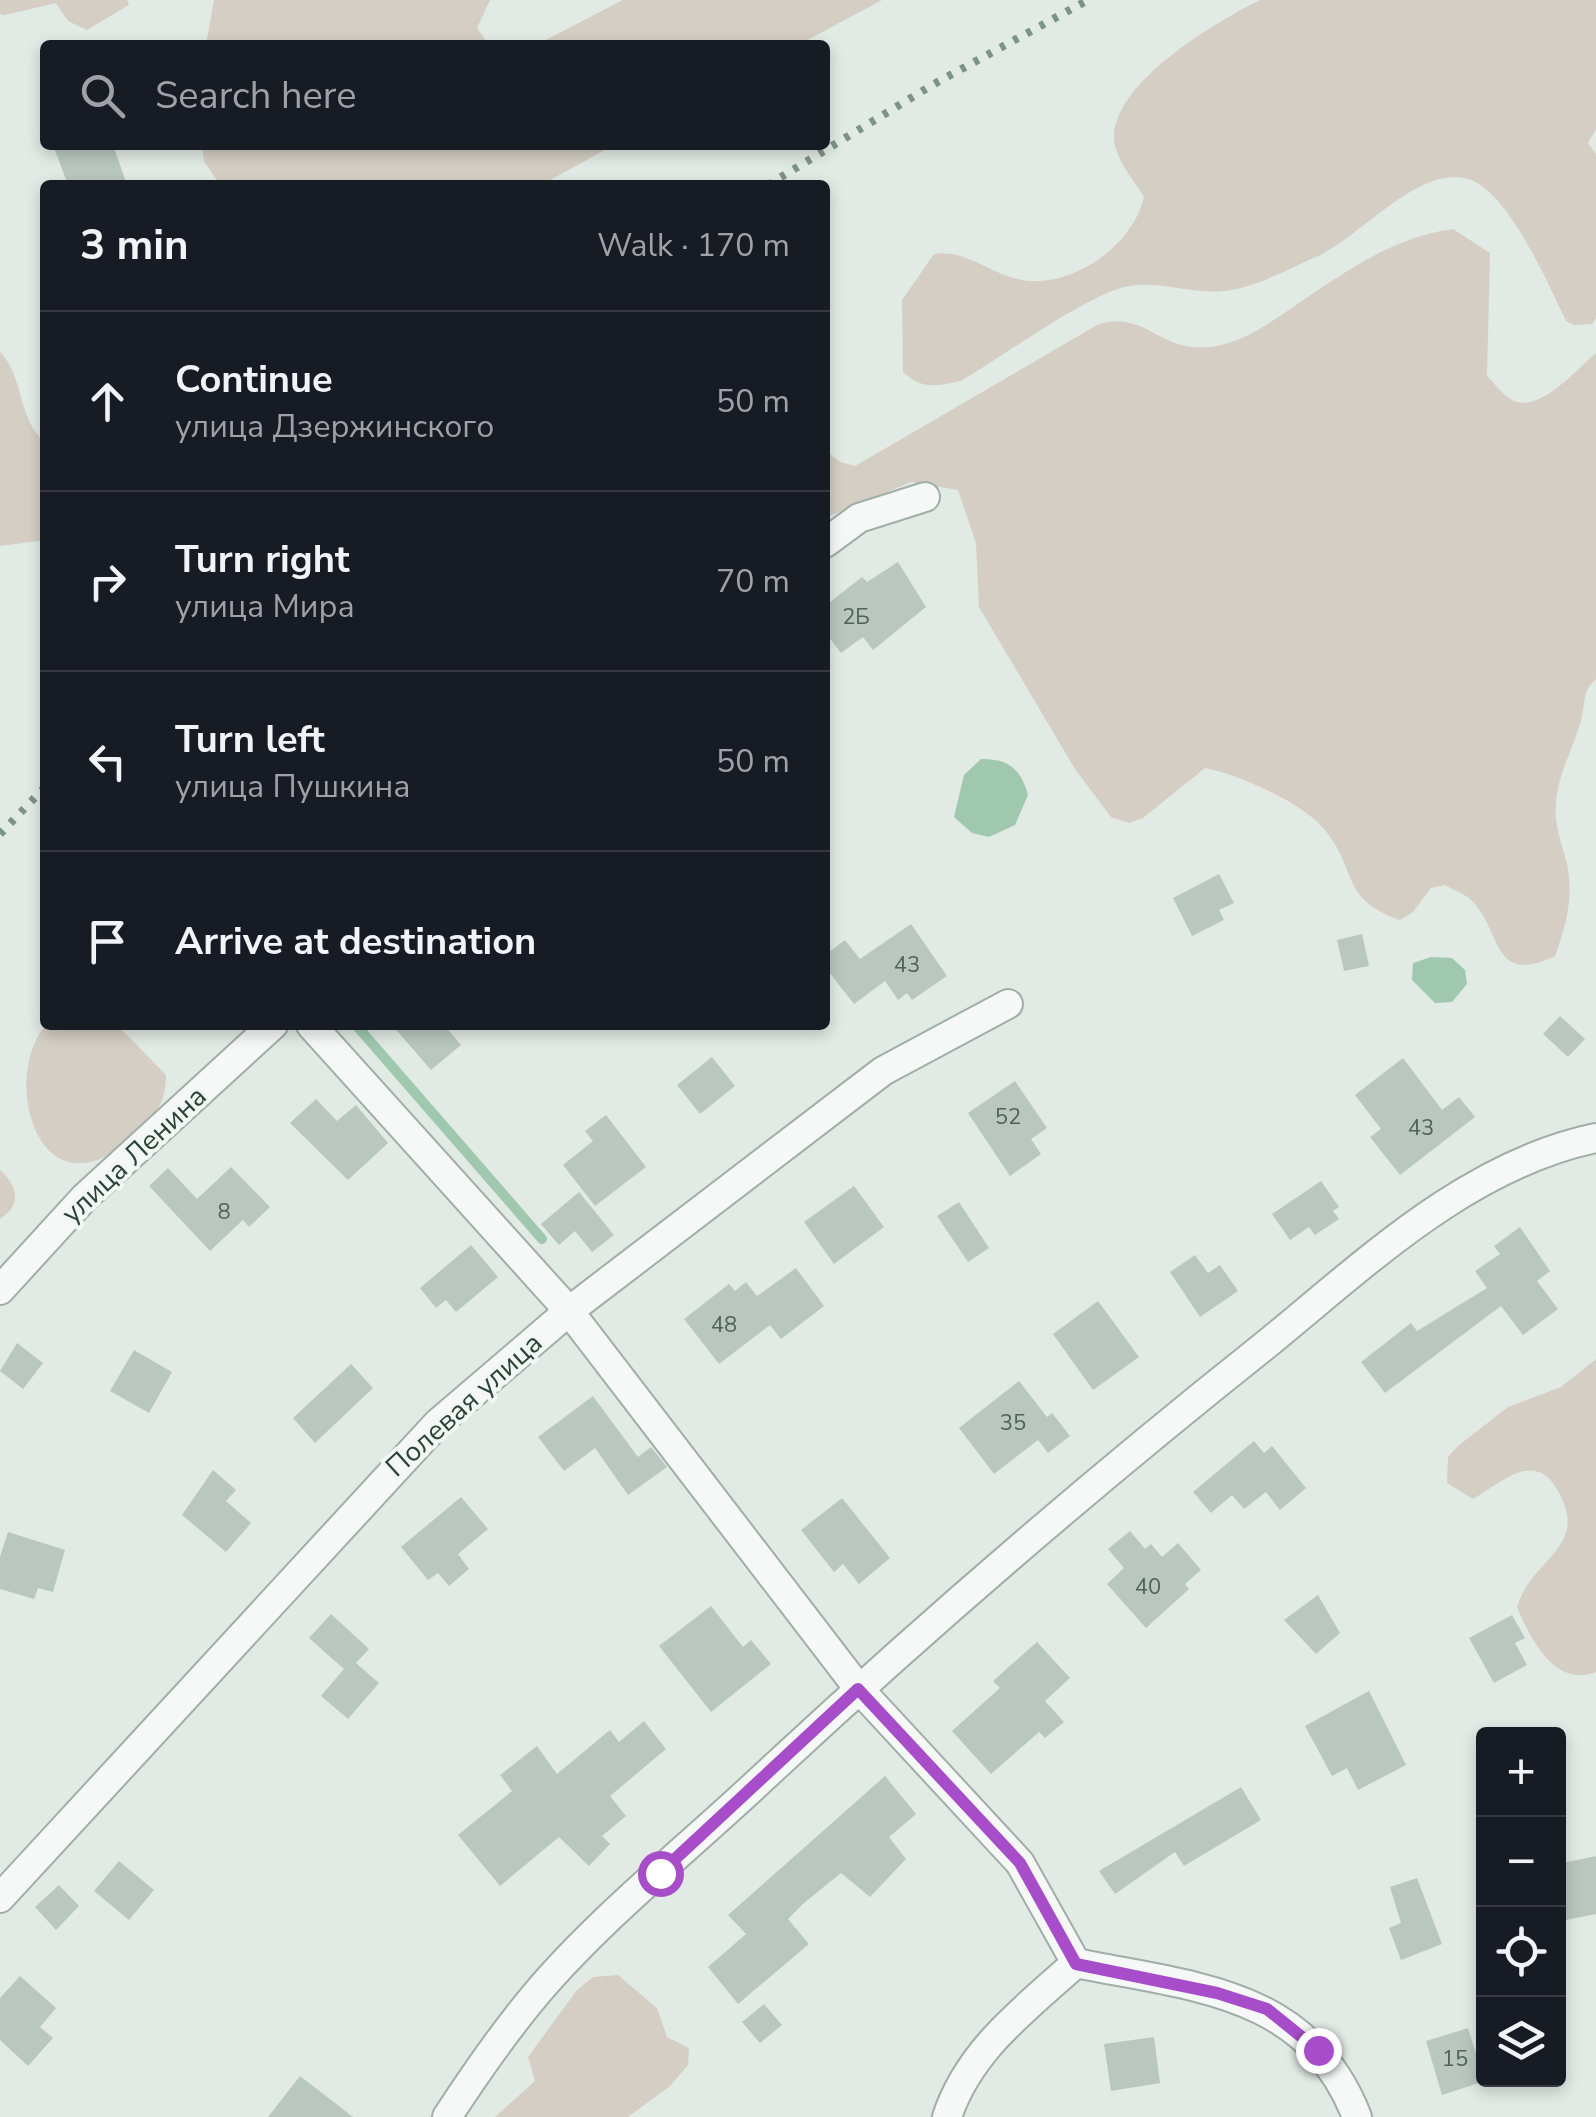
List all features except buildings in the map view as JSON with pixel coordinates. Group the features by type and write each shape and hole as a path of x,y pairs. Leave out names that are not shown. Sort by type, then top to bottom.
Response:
{"street":[{"path":"830,539 859,518 924,497"},
{"name":"Полевая улица","path":"0,1898 382,1480 438,1424 568,1311 882,1071 1008,1004"},
{"name":"улица Ленина","path":"0,1290 85,1197 269,1030"},
{"path":"315,1030 568,1311 858,1689 1020,1863 1076,1964 1217,1993 1267,2009 1318,2050 1357,2117"},
{"path":"447,2117 480,2065 539,1991 858,1689 1151,1436 1424,1218 1492,1176 1564,1144 1596,1138"},
{"path":"947,2117 955,2093 987,2043 1076,1964"}],"shaded area":[{"path":"0,0 127,0 129,5 87,30 68,21 56,3 5,15 0,14"},
{"path":"214,0 490,0 477,28 485,40 207,40"},
{"path":"623,0 882,0 807,40 546,40"},
{"path":"1260,0 1596,0 1596,129 1588,143 1596,154 1596,318 1592,324 1574,325 1566,321 1525,240 1497,200 1483,186 1449,177 1410,192 1335,246 1261,282 1225,291 1154,285 1126,287 1074,310 961,381 930,385 903,372 902,300 934,254 957,255 1010,277 1040,281 1079,271 1113,247 1138,215 1144,197 1117,151 1114,135 1119,114 1132,94 1172,55"},
{"path":"203,150 605,150 550,180 217,180 204,161"},
{"path":"1453,229 1490,253 1487,376 1510,399 1521,403 1545,396 1596,353 1596,679 1586,693 1581,721 1557,792 1556,820 1569,876 1565,922 1555,956 1534,964 1519,965 1509,960 1472,901 1445,885 1431,888 1413,912 1400,920 1380,911 1358,892 1334,843 1313,818 1234,776 1205,768 1143,818 1129,823 1111,817 1075,769 979,607 976,543 958,490 911,482 830,516 830,454 855,466 1099,324 1130,323 1184,346 1221,345 1260,328 1370,258 1431,233"},
{"path":"0,352 40,437 40,541 0,546"},
{"path":"981,759 1012,767 1028,795 1015,825 989,837 972,833 954,817 964,775"},
{"path":"1431,957 1452,958 1465,970 1467,984 1452,1002 1435,1003 1412,980 1413,963"},
{"path":"43,1030 122,1030 166,1075 161,1103 131,1139 99,1159 72,1163 51,1152 36,1132 28,1105 27,1076 33,1048"},
{"path":"0,1170 11,1182 15,1195 12,1208 0,1219"},
{"path":"1596,1359 1596,1672 1581,1675 1568,1673 1546,1658 1517,1607 1564,1537 1568,1522 1553,1483 1544,1474 1524,1471 1473,1499 1447,1483 1448,1457 1508,1407 1561,1387"},
{"path":"618,1975 657,2008 667,2037 689,2048 688,2065 670,2086 628,2117 495,2117 535,2081 528,2057 577,1990 593,1977"}],"waterway":[{"path":"360,1030 542,1239"}],"railway":[{"path":"830,147 934,84 1088,0"},
{"path":"776,180 826,150"},
{"path":"0,834 40,792"}],"route":[{"path":"660,1873 858,1689 1020,1863 1076,1964 1217,1993 1267,2009 1318,2050"}]}
